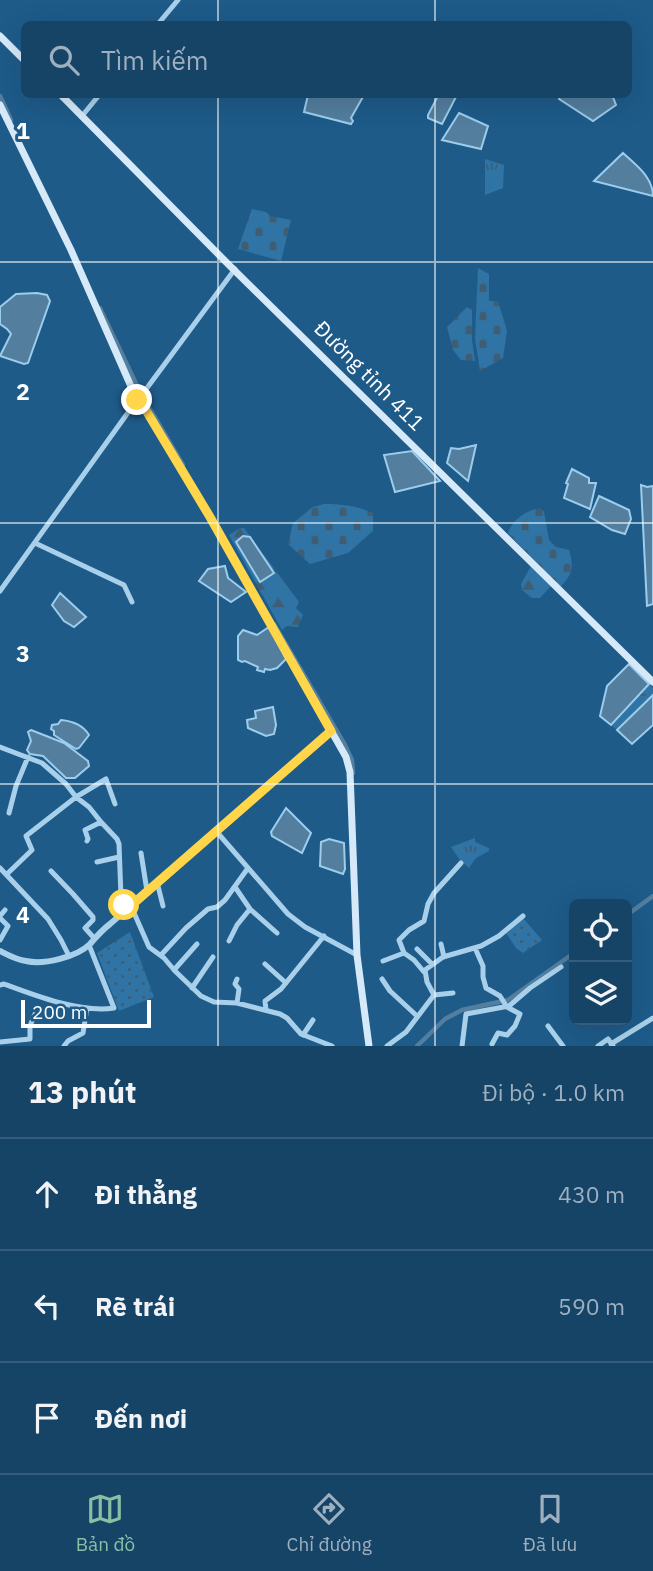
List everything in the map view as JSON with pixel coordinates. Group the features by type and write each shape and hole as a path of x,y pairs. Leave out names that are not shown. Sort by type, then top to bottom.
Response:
{"main road":[{"path":"0,36 21,57"},
{"name":"Đường tỉnh 411","path":"64,98 653,682"},
{"path":"0,105 71,250 137,400 144,407 210,517 346,757 350,772 357,955 369,1046"}],"street":[{"path":"160,21 178,0"},
{"path":"82,116 97,98"},
{"path":"0,591 55,511 235,270"},
{"path":"35,543 124,585 132,602"},
{"path":"0,951 26,961 40,962 69,956 89,945 157,882 331,731"},
{"path":"0,747 42,763 89,807 118,840 121,897 147,944 161,955 191,988 209,1000 237,1003 284,1016 303,1035 332,1046"},
{"path":"9,813 28,757"},
{"path":"7,874 33,850 26,836 76,797 106,779 115,804"},
{"path":"87,841 85,830 101,822"},
{"path":"216,831 288,914 305,927 357,955"},
{"path":"141,853 147,891"},
{"path":"97,862 119,857"},
{"path":"434,995 424,972 404,953 399,940 424,921 434,892 461,863"},
{"path":"0,868 48,919 69,956"},
{"path":"161,955 209,908 217,907 225,900 247,868"},
{"path":"51,871 93,918 85,928 94,938"},
{"path":"157,882 163,906"},
{"path":"234,887 250,909 277,933"},
{"path":"229,941 250,909"},
{"path":"0,940 8,926 0,917 5,910"},
{"path":"424,972 444,957 475,948 499,936 523,916"},
{"path":"265,1010 265,1001 286,983 324,936"},
{"path":"173,970 197,944"},
{"path":"441,944 444,957"},
{"path":"0,985 87,1008 114,1007 89,945"},
{"path":"475,948 483,966 486,988 500,996 507,1007 520,1016 507,1036 498,1033 492,1044"},
{"path":"417,949 432,964"},
{"path":"383,961 404,953"},
{"path":"191,988 212,957"},
{"path":"265,964 286,983"},
{"path":"462,1046 466,1013 507,1007 561,967"},
{"path":"237,979 237,1003"},
{"path":"382,979 417,1016"},
{"path":"387,1046 405,1032 434,995 453,993"},
{"path":"64,1046 83,1033 87,1008"},
{"path":"0,1042 30,1040 30,1026 35,1014"},
{"path":"598,1046 611,1043 653,1018"},
{"path":"303,1035 313,1020"},
{"path":"548,1026 564,1046"}],"green space":[{"path":"485,159 504,165 503,188 485,195"},
{"path":"252,209 291,220 281,261 238,249"},
{"path":"478,268 489,274 489,301 498,301 507,331 503,358 480,371 475,338"},
{"path":"467,307 472,310 475,361 461,360 453,350 447,327"},
{"path":"324,504 349,506 373,513 373,531 348,553 310,564 288,544 293,523 313,507"},
{"path":"540,508 544,512 549,540 556,547 569,550 571,556 570,574 560,587 508,533 520,516"},
{"path":"244,528 299,602 296,608 303,615 298,627 287,626 282,630 229,535"},
{"path":"531,566 551,586 540,598 532,598 522,590 521,584"},
{"path":"649,684 653,688 653,695 617,730 611,725"},
{"path":"475,838 475,842 489,848 489,851 476,858 469,868 451,847"},
{"path":"523,918 542,940 523,953 506,933"},
{"path":"130,932 154,997 119,1011 97,953"}],"shaded area":[{"path":"307,98 362,98 351,118 351,124 304,112"},
{"path":"437,98 455,98 442,124 428,118"},
{"path":"613,98 616,105 593,121 559,99"},
{"path":"459,113 488,126 481,149 442,140"},
{"path":"623,153 647,177 653,196 594,181"},
{"path":"16,294 47,295 50,301 28,363 0,356 11,334 0,324 0,307"},
{"path":"476,445 468,481 447,463 451,448"},
{"path":"412,451 440,481 395,492 384,455"},
{"path":"572,469 589,478 589,483 596,483 590,509 564,498"},
{"path":"641,485 653,486 653,604 647,606"},
{"path":"599,496 629,510 631,519 625,534 590,517"},
{"path":"243,536 250,537 274,573 260,582 236,542"},
{"path":"225,566 228,578 246,592 231,602 199,581 208,569"},
{"path":"60,593 86,617 74,627 64,621 52,605"},
{"path":"269,627 286,659 277,668 265,669 264,672 238,660 238,636 243,630 257,635"},
{"path":"629,664 649,684 611,725 600,716 607,686"},
{"path":"653,695 653,725 632,744 617,730"},
{"path":"273,707 276,725 274,734 266,736 248,728 247,720 256,718 255,711"},
{"path":"61,720 77,724 89,735 79,748 76,749 54,735 52,725"},
{"path":"31,730 64,743 88,761 89,766 75,778 66,778 43,756 30,754 27,750 31,741 28,732"},
{"path":"286,808 311,833 302,853 272,836 271,832"},
{"path":"329,839 344,843 343,874 320,866 321,842"}],"waterway":[{"path":"0,96 11,120"},
{"path":"100,308 140,392 183,465"},
{"path":"274,624 345,745 352,760 353,773"},
{"path":"632,911 653,896"},
{"path":"417,1046 445,1019 462,1010 508,1000 569,957"}],"route":[{"path":"124,905 126,910 331,731 210,517 144,407 137,400"}]}
